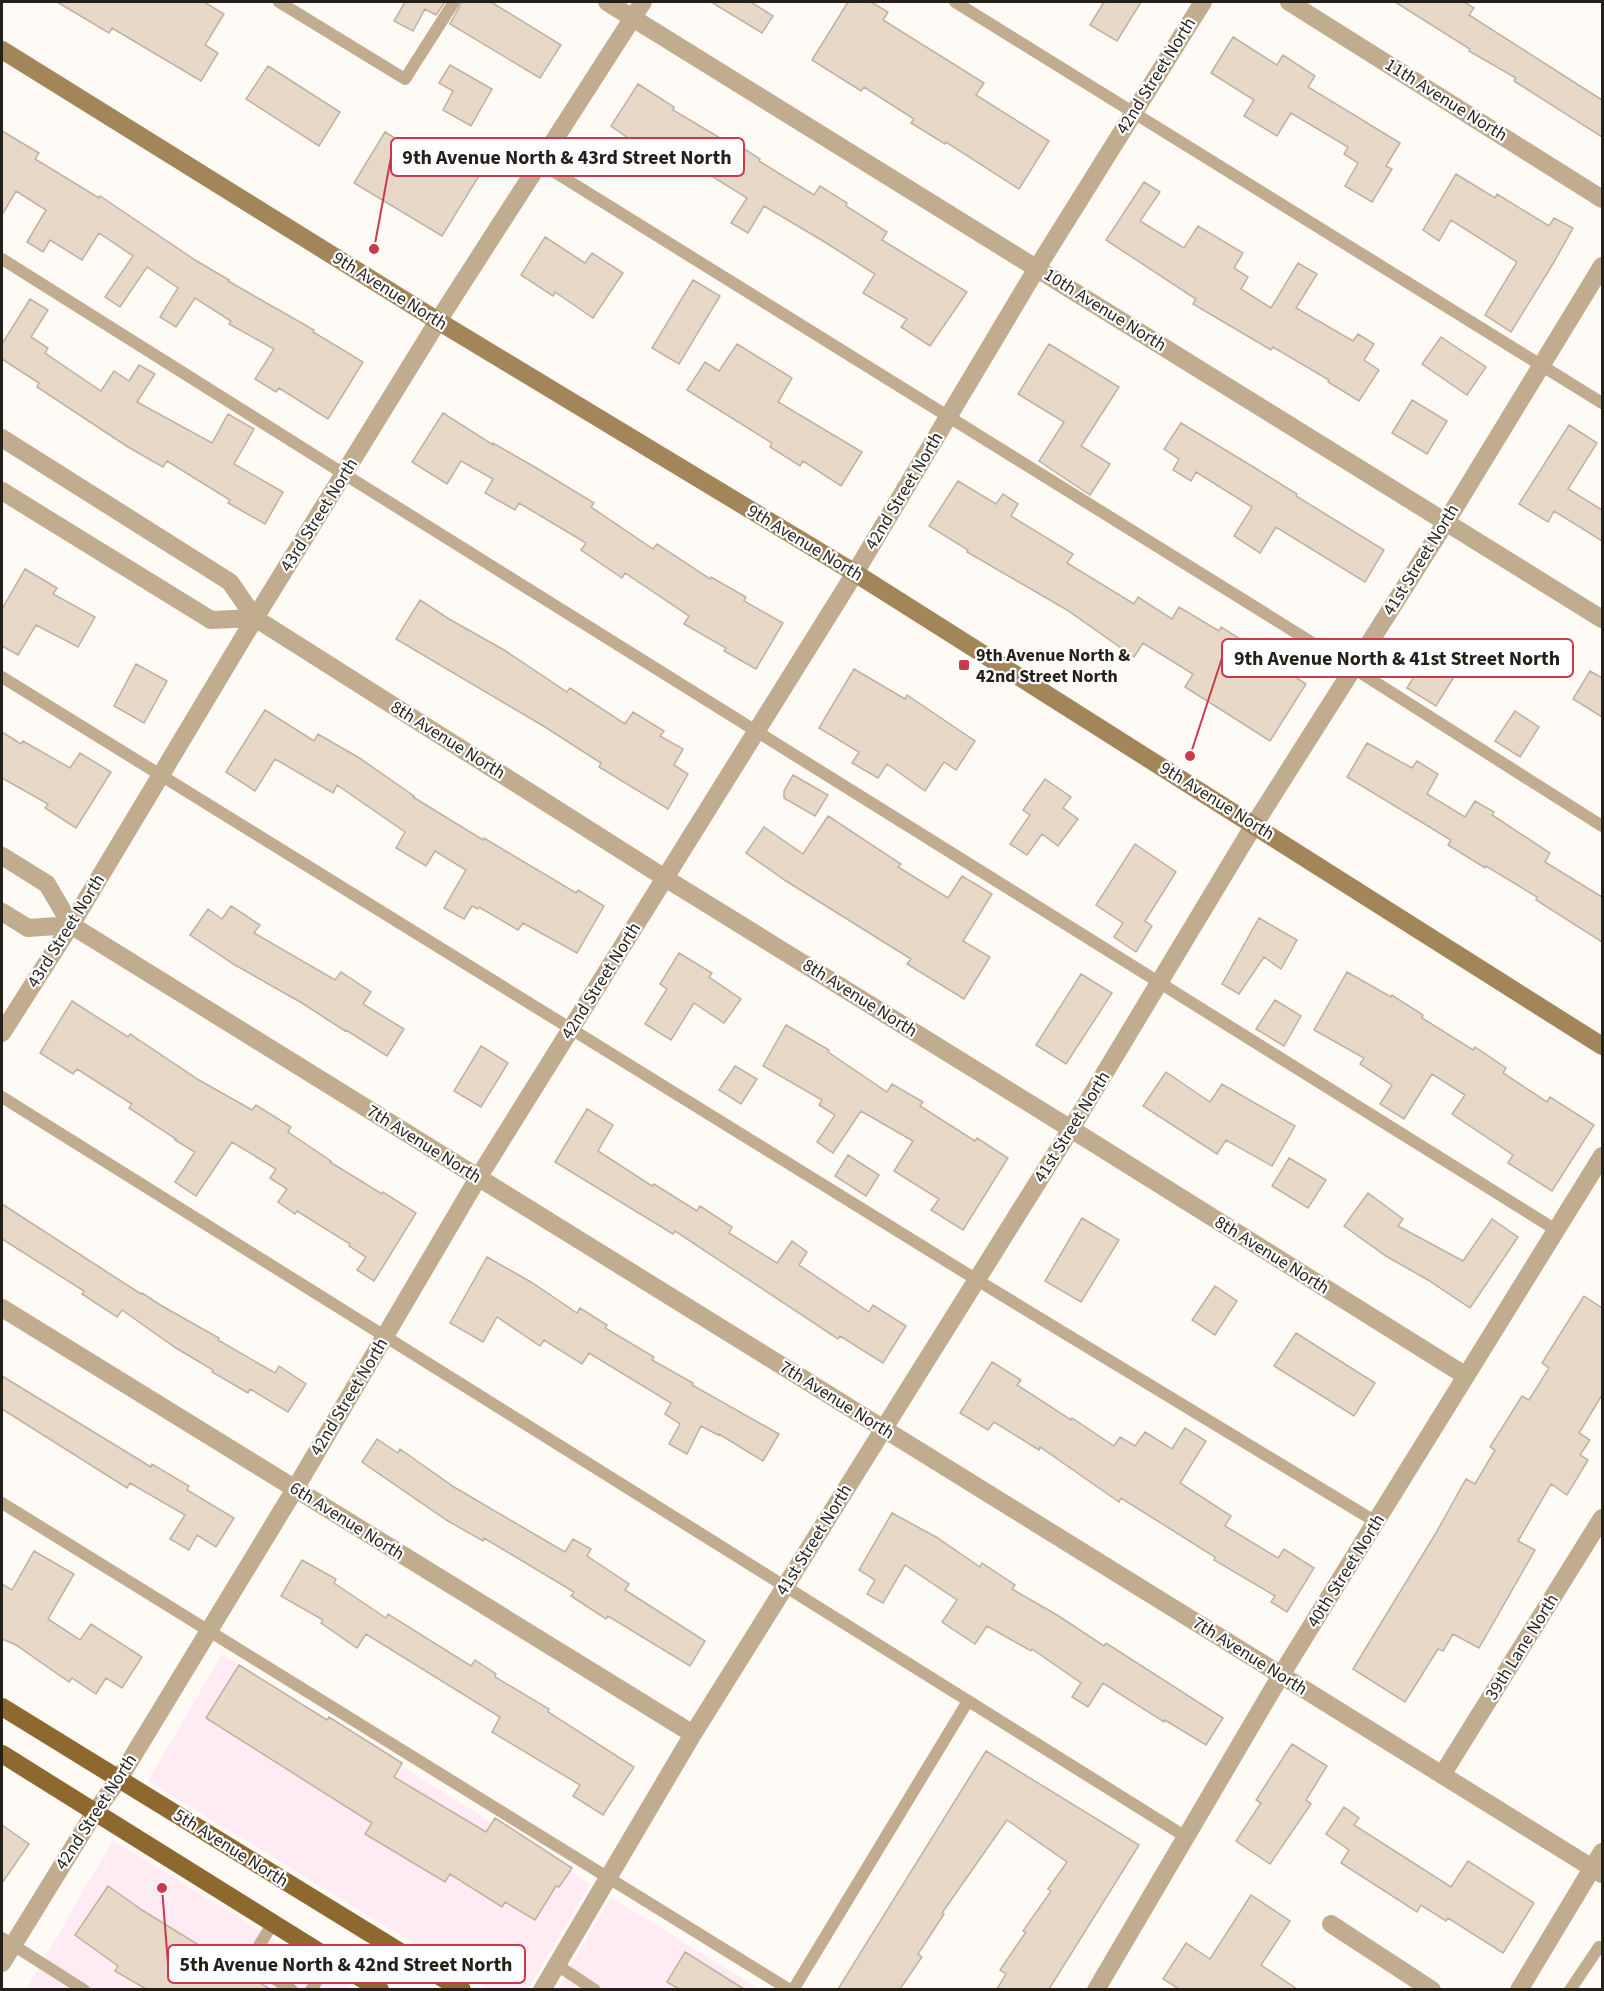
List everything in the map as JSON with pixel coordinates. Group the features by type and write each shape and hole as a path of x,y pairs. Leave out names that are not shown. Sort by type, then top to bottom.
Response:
{"main road":[{"name":"5th Avenue North","path":"2,1707 462,1989"},
{"path":"2,1754 380,1989"}],"street":[{"name":"10th Avenue North","path":"607,2 1602,619"},
{"name":"43rd Street North","path":"2,1034 71,925 255,618 438,321 643,2"},
{"name":"42nd Street North","path":"2,1963 7,1942 118,1779 295,1489 478,1178 855,573 1037,268 1203,2"},
{"name":"11th Avenue North","path":"1289,2 1602,199"},
{"name":"9th Avenue North","path":"2,50 438,321 855,573 1602,1046"},
{"name":"41st Street North","path":"542,1989 693,1734 1071,1129 1254,825 1446,522 1602,266"},
{"name":"8th Avenue North","path":"2,438 230,582 255,618 665,878 1466,1376"},
{"path":"2,491 211,620 255,618"},
{"name":"7th Avenue North","path":"2,856 47,884 71,925 1597,1871"},
{"path":"2,912 28,928 71,925"},
{"name":"40th Street North","path":"1095,1989 1281,1675 1602,1156"},
{"name":"6th Avenue North","path":"2,1308 693,1734"},
{"name":"39th Lane North","path":"1442,1775 1602,1518"},
{"path":"1519,1989 1597,1871 1602,1852"},
{"path":"1331,1924 1432,1989"}],"lane":[{"path":"279,2 405,79 454,2"},
{"path":"955,2 1602,403"},
{"path":"540,163 947,418 1353,668 1602,826"},
{"path":"2,259 1556,1230"},
{"path":"2,677 977,1280 1376,1522"},
{"path":"2,1097 1186,1837"},
{"path":"2,1503 792,1989 968,1701"},
{"path":"273,1923 249,1962 292,1989"},
{"path":"7,1942 84,1989"},
{"path":"1570,1989 1599,1947"},
{"path":"311,1989 331,1959"},
{"path":"557,1965 595,1989"}],"shaded area":[{"path":"222,1654 590,1884 528,1989 488,1989 148,1781"},
{"path":"113,1840 354,1989 26,1990"},
{"path":"611,1897 759,1989 557,1990"}],"building":[{"path":"57,2 204,2 224,14 205,45 218,53 201,81 112,28 109,33"},
{"path":"405,2 445,2 436,15 425,9 413,31 394,21"},
{"path":"462,2 491,2 561,45 540,78 450,24"},
{"path":"711,2 751,2 773,16 762,33"},
{"path":"848,2 871,2 888,12 883,20 984,83 976,95 1049,141 1019,189 946,142 945,144 911,123 914,119 864,87 861,91 812,60"},
{"path":"1104,2 1141,2 1117,41 1090,25"},
{"path":"1395,2 1464,2 1474,8 1469,15 1602,100 1602,137 1514,81 1516,78 1469,51 1470,49"},
{"path":"1233,37 1277,65 1283,55 1315,76 1308,87 1400,143 1386,166 1392,169 1372,202 1345,186 1358,163 1344,154 1348,147 1291,113 1277,136 1244,116 1254,100 1211,73"},
{"path":"450,65 492,89 471,126 443,110 453,91 439,83"},
{"path":"268,66 340,112 319,146 246,99"},
{"path":"638,84 674,107 673,110 730,144 732,141 760,159 759,161 814,195 820,186 847,203 846,206 887,232 882,240 967,292 930,346 901,327 907,319 863,293 875,274 823,241 764,206 748,233 731,223 747,198 710,175 712,173 654,138 637,164 619,153 628,138 611,126"},
{"path":"2,131 39,153 35,159 99,198 100,196 228,281 314,330 313,332 363,362 328,419 279,388 276,392 255,379 274,349 229,324 231,321 195,298 176,327 160,317 178,288 147,267 120,307 105,297 133,256 99,233 82,260 50,240 43,252 27,242 46,210 16,191 2,215"},
{"path":"385,132 435,162 444,148 482,171 442,236 354,183"},
{"path":"1456,174 1495,198 1497,194 1549,226 1554,218 1573,228 1511,332 1485,315 1517,262 1451,220 1439,241 1423,230"},
{"path":"1144,182 1160,192 1140,221 1184,248 1198,226 1243,253 1234,268 1248,277 1241,289 1271,308 1298,263 1317,274 1296,308 1353,341 1358,334 1374,344 1364,360 1379,370 1359,401 1328,382 1329,380 1273,347 1271,350 1193,304 1196,299 1106,240"},
{"path":"545,237 585,263 592,253 623,273 593,318 555,292 553,296 521,275"},
{"path":"693,280 720,296 679,364 652,348"},
{"path":"30,299 48,310 31,337 48,348 45,353 101,391 114,371 129,381 139,365 155,374 137,402 212,443 228,414 254,429 234,464 283,492 265,524 228,503 230,500 167,461 163,467 128,447 37,387 39,383 2,359 2,344"},
{"path":"1441,337 1486,367 1467,395 1422,364"},
{"path":"737,344 792,378 778,402 862,452 841,486 803,461 800,466 770,447 772,443 687,390 705,362 719,371"},
{"path":"1049,344 1119,387 1081,446 1110,464 1090,495 1039,461 1064,422 1018,394"},
{"path":"1412,400 1447,421 1427,454 1392,433"},
{"path":"443,413 493,445 493,443 594,503 591,507 653,549 657,544 710,579 711,577 746,597 744,601 783,623 756,669 724,651 726,648 684,624 689,616 625,573 622,578 581,550 586,543 519,503 515,510 485,493 493,479 461,461 447,484 412,462"},
{"path":"1181,423 1384,550 1365,582 1276,527 1260,553 1234,536 1252,507 1196,472 1191,481 1173,470 1179,459 1164,449"},
{"path":"1569,425 1597,443 1568,489 1602,510 1602,541 1554,511 1548,522 1519,504"},
{"path":"958,481 996,504 1003,494 1018,504 1011,516 1073,554 1067,563 1134,604 1138,597 1172,619 1179,607 1219,631 1221,627 1264,654 1272,642 1301,661 1292,675 1306,684 1270,741 1185,687 1193,674 1143,643 1134,657 1067,610 967,552 968,550 929,526"},
{"path":"25,569 57,588 53,594 95,617 78,647 36,625 18,655 2,646 2,609"},
{"path":"420,600 504,650 567,692 570,688 625,724 633,712 664,731 660,736 683,749 674,765 688,774 668,809 599,767 601,763 545,727 396,639"},
{"path":"1434,644 1463,662 1436,706 1407,688"},
{"path":"136,664 167,681 144,723 114,706"},
{"path":"854,669 905,699 907,695 975,741 956,770 944,762 925,791 887,764 878,778 852,763 859,752 819,728"},
{"path":"1590,671 1602,678 1602,717 1573,699"},
{"path":"265,710 314,741 318,734 361,759 413,797 483,840 484,838 576,893 578,890 604,906 577,953 523,923 518,930 479,907 478,909 472,906 464,919 444,908 466,870 435,851 426,866 396,848 405,832 337,785 333,793 275,759 255,791 226,772"},
{"path":"1515,711 1539,727 1520,757 1495,741"},
{"path":"2,732 21,744 23,741 70,768 80,753 111,772 76,828 45,808 48,804 2,778"},
{"path":"1367,743 1412,768 1417,761 1438,774 1427,794 1465,817 1475,801 1494,812 1492,815 1550,853 1545,862 1602,897 1602,942 1536,900 1537,897 1448,845 1451,840 1347,777"},
{"path":"793,775 828,795 815,816 784,798 784,791"},
{"path":"1045,779 1071,797 1063,808 1078,819 1058,846 1042,834 1027,855 1010,844 1030,815 1023,810"},
{"path":"828,816 901,864 898,867 948,898 962,876 992,894 963,941 990,957 964,999 907,964 911,959 786,881 746,853 764,827 803,854"},
{"path":"1135,844 1176,872 1145,921 1152,926 1136,952 1114,937 1123,923 1096,905"},
{"path":"231,906 260,925 254,933 335,980 341,972 371,992 363,1004 404,1029 387,1056 302,1003 235,965 190,935 208,909 222,919"},
{"path":"1259,918 1297,940 1281,969 1264,957 1239,994 1222,984"},
{"path":"679,953 712,973 709,977 741,999 724,1023 694,1003 671,1040 645,1024 667,989 660,984"},
{"path":"1347,972 1391,997 1392,995 1423,1015 1422,1018 1473,1050 1475,1047 1506,1068 1503,1073 1547,1102 1550,1097 1594,1125 1552,1191 1508,1163 1513,1155 1452,1114 1465,1095 1432,1074 1404,1119 1380,1104 1392,1085 1360,1064 1364,1058 1314,1030"},
{"path":"1081,974 1112,993 1066,1064 1036,1045"},
{"path":"1275,1000 1301,1016 1284,1046 1256,1029"},
{"path":"72,1001 128,1037 130,1034 199,1080 252,1110 256,1105 291,1127 288,1132 330,1162 416,1213 374,1281 357,1270 366,1257 349,1246 350,1244 278,1202 287,1189 270,1178 276,1169 232,1142 196,1196 175,1182 195,1152 129,1108 132,1104 77,1069 73,1074 40,1053"},
{"path":"786,1025 829,1050 828,1052 887,1092 892,1084 923,1102 920,1106 975,1141 977,1138 1008,1158 963,1230 931,1210 939,1199 894,1171 913,1141 861,1111 833,1153 817,1142 835,1115 819,1105 822,1100 763,1066"},
{"path":"481,1046 508,1063 481,1107 454,1091"},
{"path":"735,1066 757,1079 741,1104 719,1090"},
{"path":"1166,1072 1210,1102 1222,1084 1295,1126 1272,1166 1226,1140 1217,1154 1143,1106"},
{"path":"587,1109 613,1125 598,1151 652,1186 654,1184 697,1211 700,1206 732,1227 729,1233 777,1263 792,1241 807,1252 799,1265 869,1312 873,1305 906,1326 883,1363 840,1336 838,1339 675,1231 673,1234 555,1162"},
{"path":"848,1155 879,1175 866,1196 835,1176"},
{"path":"1289,1158 1326,1180 1308,1208 1272,1186"},
{"path":"1368,1193 1403,1219 1398,1226 1463,1261 1492,1219 1518,1237 1470,1308 1386,1256 1344,1226"},
{"path":"2,1204 141,1294 219,1338 218,1340 275,1373 279,1366 306,1384 288,1412 250,1389 248,1393 212,1372 213,1370 176,1348 122,1310 117,1317 82,1294 84,1291 2,1239"},
{"path":"1082,1218 1119,1240 1081,1302 1045,1281"},
{"path":"487,1257 531,1282 577,1313 580,1308 607,1325 605,1328 654,1357 652,1360 779,1434 763,1461 719,1434 701,1426 687,1454 669,1444 680,1424 665,1414 671,1403 589,1353 582,1364 544,1340 540,1346 497,1317 483,1342 450,1323"},
{"path":"1215,1286 1237,1301 1215,1335 1192,1320"},
{"path":"1584,1296 1602,1308 1602,1395 1579,1433 1590,1440 1580,1455 1588,1460 1567,1495 1551,1484 1518,1541 1535,1550 1479,1648 1453,1634 1443,1651 1438,1649 1405,1702 1353,1669 1436,1533 1466,1479 1475,1484 1495,1450 1490,1447 1522,1396 1529,1400 1549,1368 1542,1363"},
{"path":"1296,1333 1375,1383 1354,1416 1274,1366"},
{"path":"992,1362 1021,1380 1017,1385 1114,1446 1120,1437 1135,1446 1145,1432 1172,1449 1185,1428 1206,1441 1180,1483 1231,1516 1225,1526 1278,1558 1284,1549 1314,1568 1287,1612 1271,1602 1275,1596 1214,1560 1215,1557 1121,1498 1119,1502 1040,1447 1039,1450 994,1422 988,1430 960,1413"},
{"path":"2,1376 151,1467 152,1464 189,1486 187,1490 234,1518 216,1547 197,1535 189,1550 170,1539 185,1515 130,1483 127,1488 2,1409"},
{"path":"377,1439 398,1453 400,1449 454,1487 565,1552 573,1539 591,1549 587,1556 629,1584 625,1590 705,1641 690,1666 608,1616 606,1619 571,1596 574,1592 484,1538 483,1541 448,1521 362,1462"},
{"path":"892,1513 936,1537 980,1567 982,1563 1015,1585 1012,1589 1104,1646 1106,1643 1223,1718 1206,1745 1165,1720 1164,1722 1103,1683 1088,1707 1072,1697 1081,1683 1032,1649 1031,1651 987,1626 975,1644 942,1622 957,1600 905,1565 883,1603 867,1594 875,1580 859,1570"},
{"path":"34,1551 74,1574 48,1619 80,1640 91,1624 142,1657 122,1688 106,1678 96,1694 72,1678 69,1682 16,1645 2,1639 2,1584 12,1590"},
{"path":"302,1560 336,1579 334,1583 386,1618 388,1614 471,1666 475,1660 496,1674 495,1677 549,1709 548,1712 634,1767 603,1815 573,1796 580,1785 492,1732 500,1717 366,1634 357,1648 321,1623 323,1620 281,1596"},
{"path":"239,1665 327,1720 329,1717 402,1763 394,1777 486,1832 495,1818 572,1868 559,1887 556,1886 535,1920 505,1902 502,1907 450,1874 445,1882 365,1834 372,1823 206,1718"},
{"path":"1292,1744 1327,1766 1306,1800 1311,1804 1270,1864 1236,1841 1261,1803 1256,1800"},
{"path":"986,1751 1139,1845 1049,1989 997,1989 1006,1974 1000,1970 1026,1932 1023,1931 1051,1891 1048,1889 1067,1862 1007,1820 942,1913 944,1914 918,1954 922,1957 900,1989 838,1989"},
{"path":"1344,1807 1359,1818 1354,1825 1451,1887 1468,1861 1534,1903 1503,1953 1448,1918 1446,1921 1421,1905 1417,1912 1341,1863 1349,1850 1326,1834"},
{"path":"2,1825 29,1844 2,1883"},
{"path":"108,1886 142,1910 270,1989 146,1989 115,1971 118,1966 75,1935"},
{"path":"1251,1895 1290,1921 1261,1965 1297,1989 1179,1989 1163,1979 1186,1943 1210,1959"},
{"path":"685,1952 744,1989 679,1989 667,1982"}],"place":[{"name":"9th Avenue North & 43rd Street North","path":"374,249"},
{"name":"9th Avenue North & 42nd Street North","path":"964,665"},
{"name":"9th Avenue North & 41st Street North","path":"1190,756"},
{"name":"5th Avenue North & 42nd Street North","path":"162,1888"}]}
